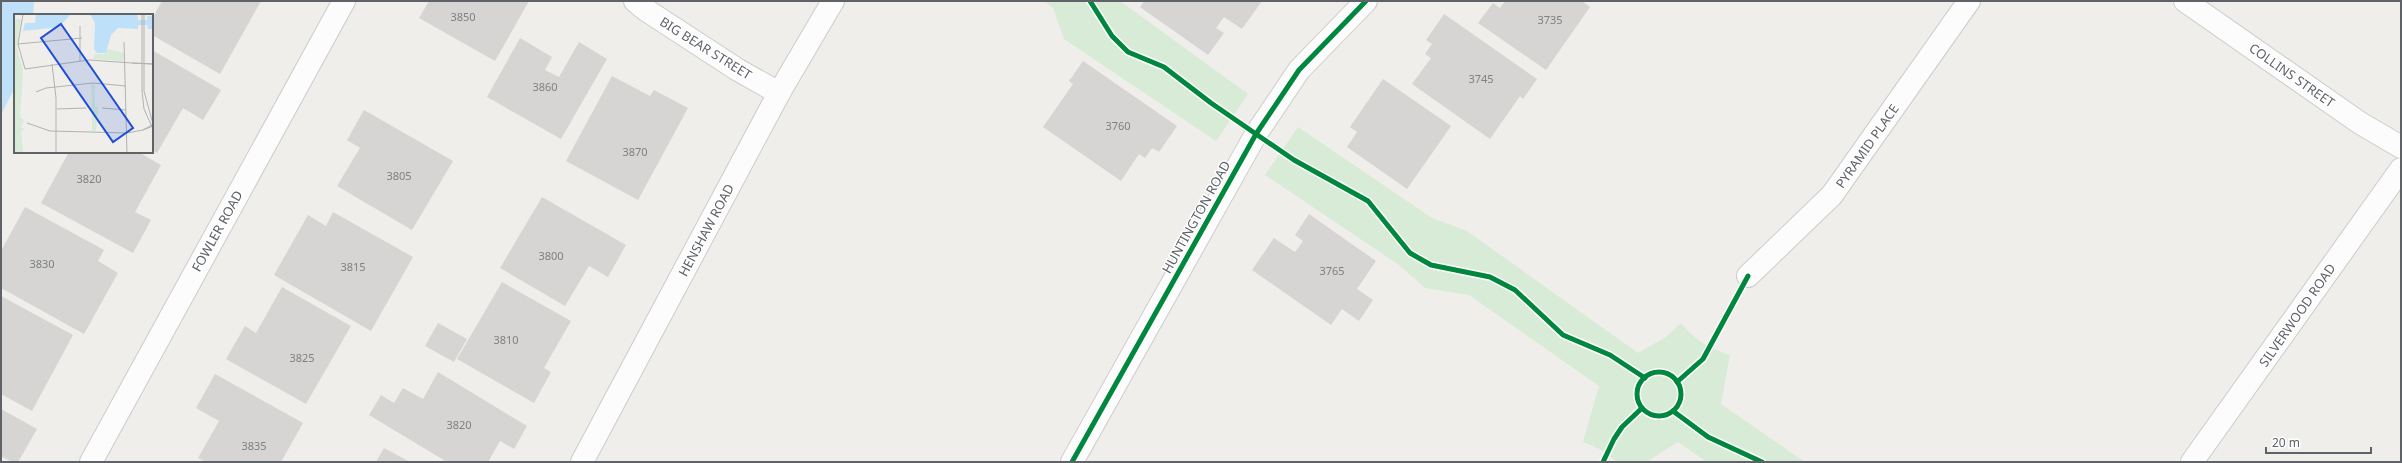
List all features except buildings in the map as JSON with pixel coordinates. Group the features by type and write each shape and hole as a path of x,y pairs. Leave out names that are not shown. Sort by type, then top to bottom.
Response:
{"street":[{"name":"FOWLER ROAD","path":"91,462 344,1"},
{"name":"BIG BEAR STREET","path":"635,1 646,10 732,66 779,93"},
{"name":"HENSHAW ROAD","path":"582,462 779,93 833,1"},
{"name":"HUNTINGTON ROAD","path":"1072,462 1256,134 1299,70 1366,1"},
{"name":"PYRAMID PLACE","path":"1748,276 1832,195 1969,1"},
{"name":"COLLINS STREET","path":"2185,1 2360,123 2401,147"},
{"name":"SILVERWOOD ROAD","path":"2192,462 2401,169"}],"green space":[{"path":"1044,1 1120,1 1248,94 1216,141 1064,39 1053,8"},
{"path":"1298,127 1432,218 1467,231 1638,353 1666,337 1681,323 1703,343 1715,350 1730,355 1721,404 1805,462 1707,462 1678,442 1646,462 1617,462 1602,450 1583,442 1599,386 1469,295 1425,288 1399,265 1265,175"}],"water":[{"path":"1,1 34,1 33,14 14,14 14,89 1,115"}],"cycle path":[{"path":"1090,1 1112,36 1128,52 1164,67 1211,103 1294,160 1368,201 1410,253 1431,265 1490,277 1515,290 1563,335 1610,355 1645,378"},
{"path":"1072,462 1256,134 1299,70 1366,1"},
{"path":"1677,382 1703,359 1748,276"},
{"path":"1655,372 1663,372 1675,378 1681,390 1681,394 1681,398 1675,410 1663,416 1655,416 1643,410 1637,398 1637,390 1643,378 1655,372"},
{"path":"1603,462 1614,439 1622,427 1642,408"},
{"path":"1673,411 1708,437 1762,462"}]}
